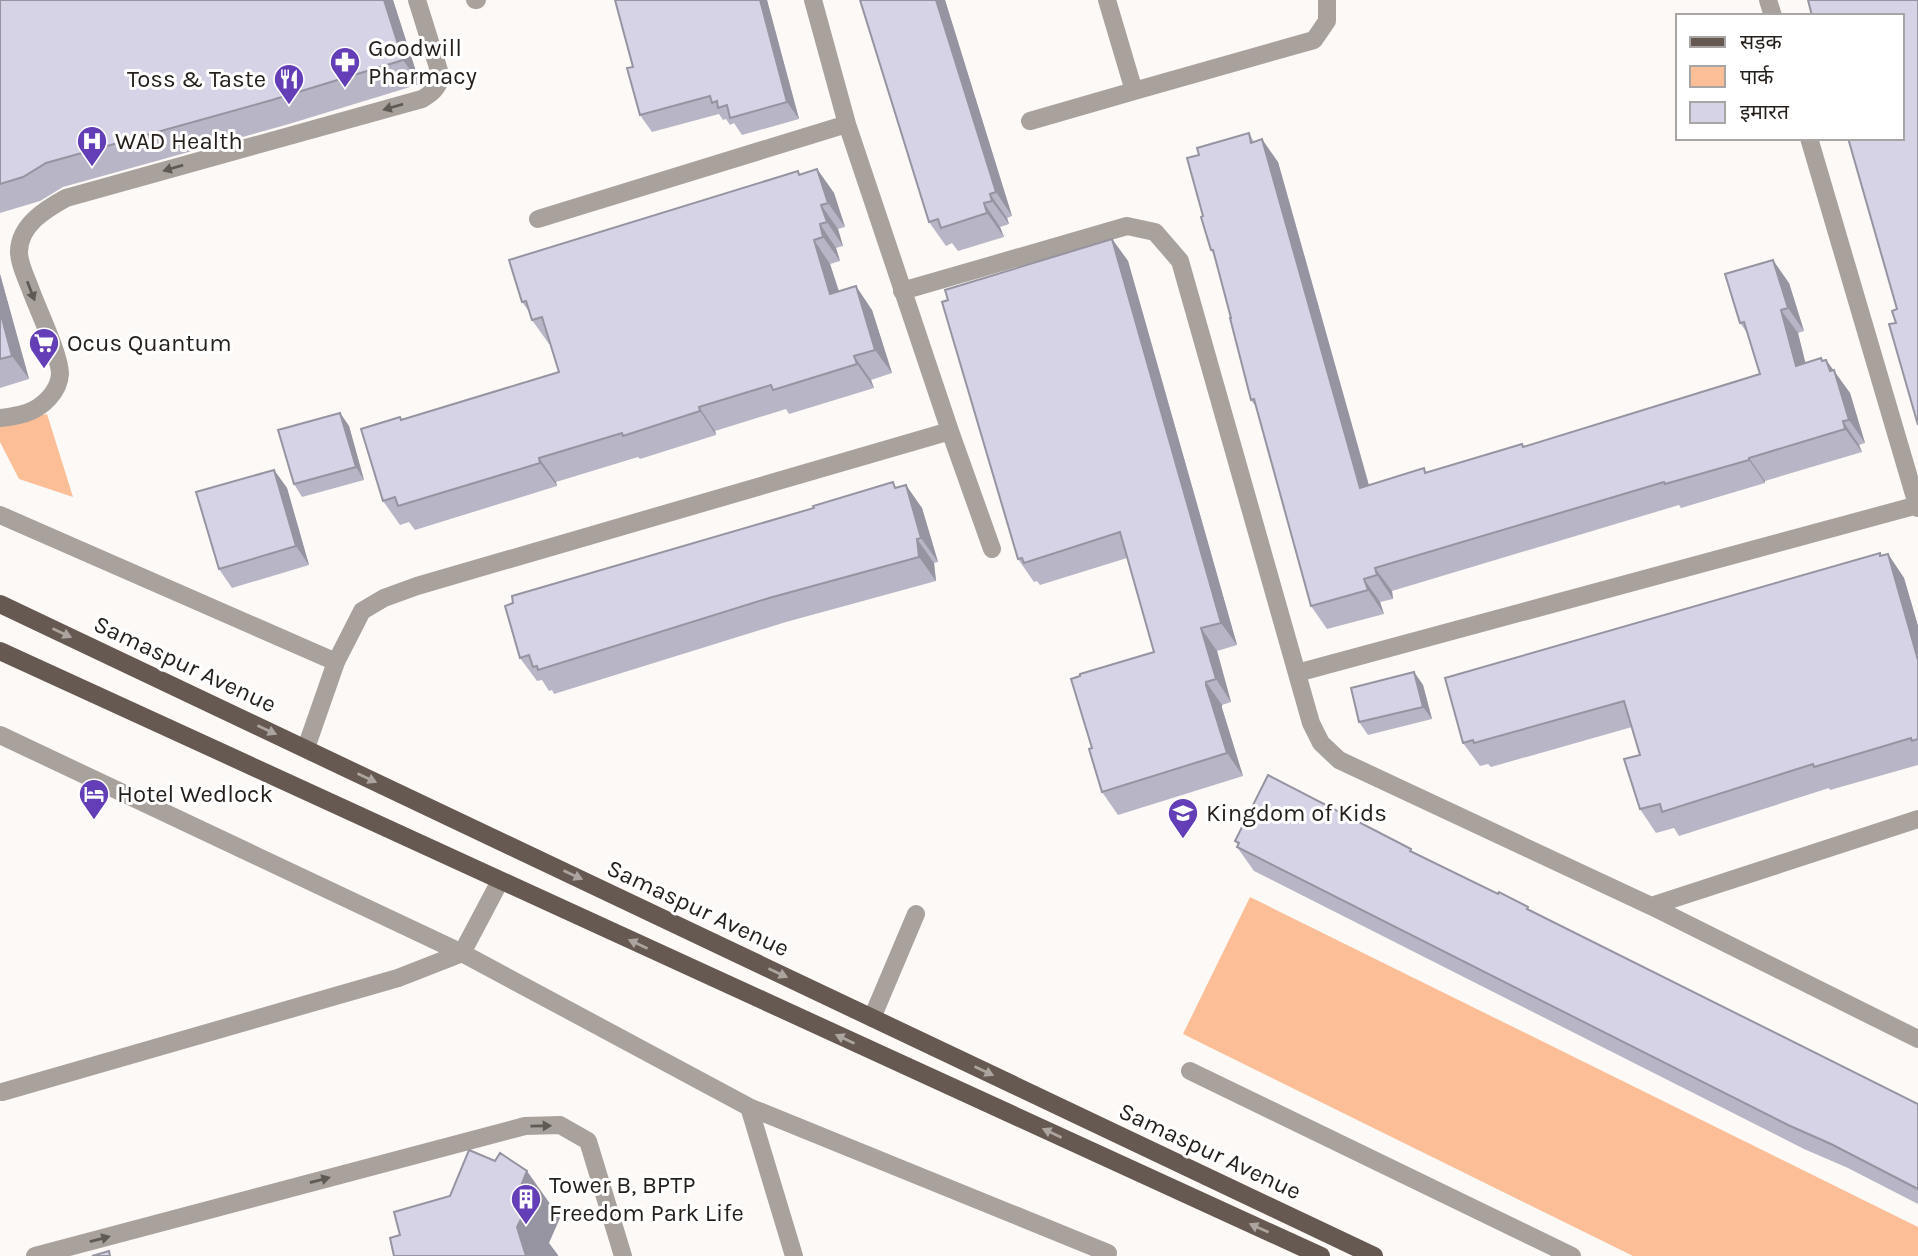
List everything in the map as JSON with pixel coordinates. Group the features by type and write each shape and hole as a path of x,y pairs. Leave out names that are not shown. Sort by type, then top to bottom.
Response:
{"main road":[{"name":"Samaspur Avenue","path":"0,604 1374,1256"},
{"name":"Samaspur Avenue","path":"0,651 1321,1256"}],"street":[{"path":"0,418 27,413 42,405 55,390 60,375 56,357 23,270 19,251 24,232 33,221 50,206 66,198 422,99 431,94 439,85 441,77 417,0"},
{"path":"813,0 847,124 992,550"},
{"path":"1107,0 1134,91"},
{"path":"1030,121 1314,40 1327,21 1327,0"},
{"path":"538,219 847,124"},
{"path":"1297,673 1918,506 1810,140"},
{"path":"902,290 1127,226 1156,232 1180,261 1311,723 1321,743 1339,760 1651,906 1918,1039"},
{"path":"306,748 336,662 362,611 384,598 457,574 950,431"},
{"path":"0,515 336,662"},
{"path":"0,734 462,953 749,1107 1108,1253"},
{"path":"1651,906 1918,819"},
{"path":"2,1092 398,978 462,953 500,881"},
{"path":"872,1018 916,914"},
{"path":"1190,1071 1572,1256"},
{"path":"749,1107 794,1256"},
{"path":"34,1256 524,1126 560,1125 588,1141 623,1256"}],"green space":[{"path":"47,414 73,497 19,479 0,442 0,426"},
{"path":"1250,897 1918,1227 1918,1256 1633,1256 1183,1034"}],"building":[{"path":"0,0 384,0 403,60 272,100 46,163 23,177 0,184"},
{"path":"615,0 760,0 787,102 730,118 727,105 718,108 717,101 712,103 710,96 640,115 627,68 633,67"},
{"path":"860,0 936,0 996,192 990,194 992,201 984,203 987,213 941,228 938,219 929,222"},
{"path":"1808,0 1918,0 1918,425 1889,324 1896,323 1892,311 1897,309 1849,140 1904,140 1904,14 1812,14"},
{"path":"1249,133 1251,143 1262,139 1360,488 1424,468 1425,473 1522,444 1523,447 1760,374 1725,274 1773,260 1788,308 1781,310 1796,366 1821,358 1822,361 1826,360 1830,371 1834,370 1849,420 1843,421 1845,429 1749,460 1665,484 1664,482 1375,568 1377,575 1364,579 1368,590 1311,606 1254,399 1251,400 1187,158 1199,155 1197,148"},
{"path":"817,169 828,203 821,205 827,222 820,224 823,237 814,240 830,294 856,286 875,350 854,356 857,364 773,390 771,385 699,407 700,411 623,436 622,433 539,458 540,463 398,506 395,497 383,501 361,429 400,417 401,420 559,372 542,317 532,320 526,301 522,302 509,260 798,171 799,175"},
{"path":"1112,239 1221,623 1201,628 1216,679 1206,682 1206,685 1227,753 1102,792 1071,679 1154,652 1120,532 1024,563 1022,558 1018,559 942,302 948,300 945,290"},
{"path":"0,311 12,356 0,359"},
{"path":"340,413 356,467 294,484 278,430"},
{"path":"274,470 296,546 219,569 196,492"},
{"path":"893,482 895,488 906,485 921,538 917,539 919,557 769,598 538,670 537,666 533,667 529,655 520,658 505,606 513,603 512,596 814,508 813,506"},
{"path":"1880,553 1880,556 1888,554 1918,660 1918,739 1912,741 1911,738 1814,767 1813,764 1662,812 1660,804 1640,809 1624,759 1640,755 1624,701 1474,743 1473,740 1463,743 1445,678"},
{"path":"1414,672 1423,707 1359,722 1351,688"},
{"path":"1268,775 1411,849 1410,851 1498,894 1499,892 1528,907 1527,909 1918,1104 1918,1189 1237,847 1239,843 1235,841"},
{"path":"469,1150 495,1161 500,1153 527,1171 514,1203 526,1209 517,1227 526,1256 394,1256 390,1238 400,1235 394,1212 450,1196"},
{"path":"109,1251 110,1256 92,1256"}],"place":[{"name":"Goodwill Pharmacy","path":"345,89"},
{"name":"Toss & Taste","path":"289,106"},
{"name":"WAD Health","path":"92,168"},
{"name":"Ocus Quantum","path":"44,370"},
{"name":"Hotel Wedlock","path":"94,821"},
{"name":"Kingdom of Kids","path":"1183,840"},
{"name":"Tower B, BPTP Freedom Park Life","path":"526,1226"}]}
